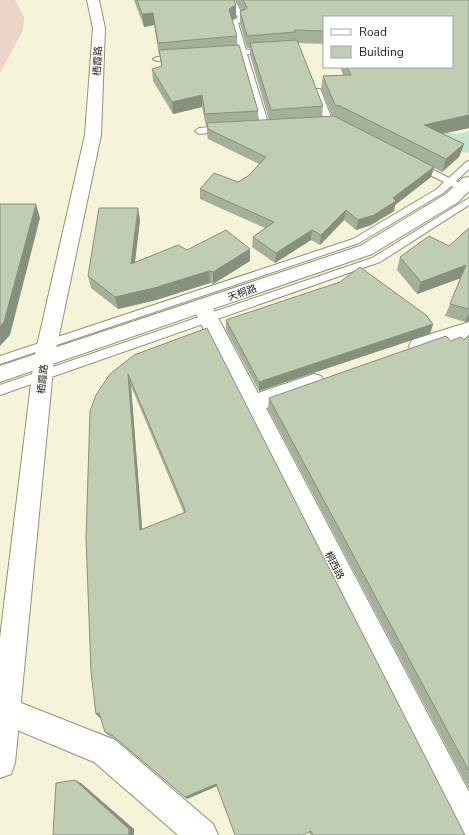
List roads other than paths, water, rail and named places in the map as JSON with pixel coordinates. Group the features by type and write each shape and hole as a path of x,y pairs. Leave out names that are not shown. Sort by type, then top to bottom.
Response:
{"street":[{"name":"栖霞路","path":"0,763 45,359 93,135 99,28 93,0"},
{"name":"天桐路","path":"0,374 45,359 205,312 366,250 452,198 467,191"},
{"name":"桐西路","path":"205,312 251,404 469,824"},
{"path":"401,352 469,329"},
{"path":"251,404 334,375"},
{"path":"6,711 104,751 202,835"}],"lane":[{"path":"232,0 242,20 234,21 265,126"},
{"path":"220,54 276,49"},
{"path":"157,59 189,56"},
{"path":"313,81 326,122 334,122 340,126"},
{"path":"199,130 236,128"},
{"path":"408,161 467,191"},
{"path":"0,390 45,359 356,241 440,191 469,164"},
{"path":"0,360 45,359"}]}
